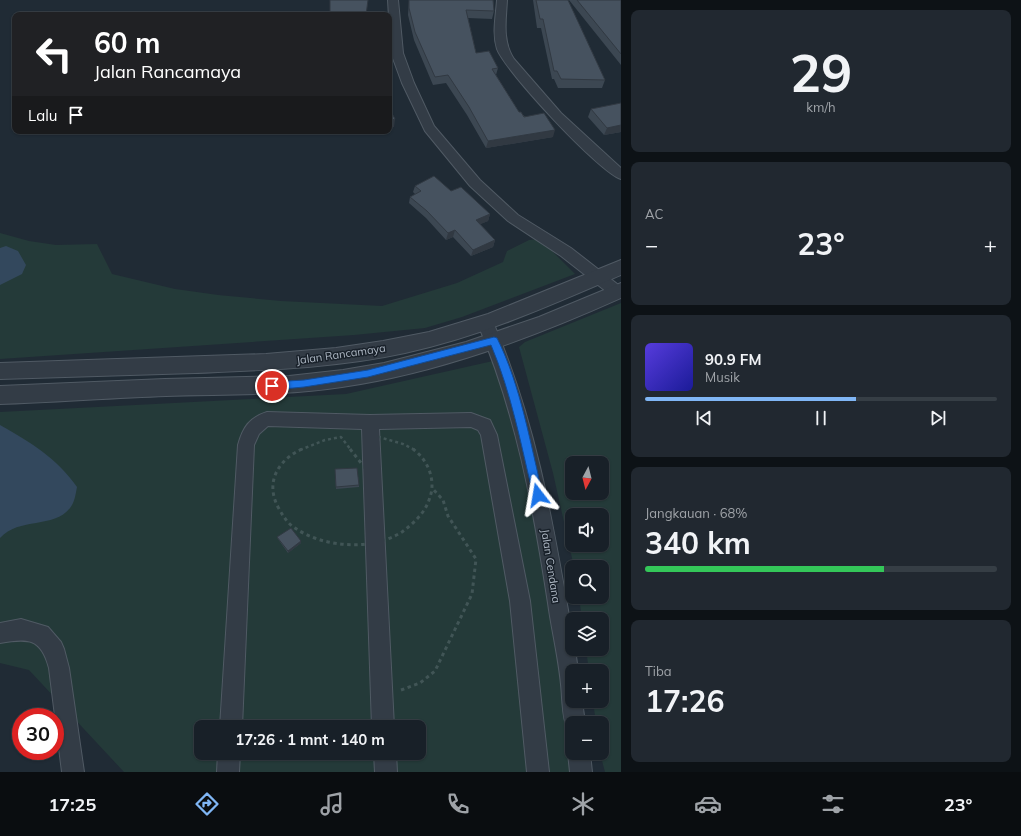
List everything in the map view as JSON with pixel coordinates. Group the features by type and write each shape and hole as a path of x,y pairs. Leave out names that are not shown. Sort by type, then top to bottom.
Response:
{"street":[{"path":"393,0 397,53 408,83 429,128 475,183 503,209 619,291"},
{"path":"502,0 501,35 503,49 507,56 533,91 561,122 621,175"},
{"name":"Jalan Rancamaya","path":"0,371 292,361 400,346 451,333 485,322 621,267"},
{"name":"Jalan Rancamaya","path":"0,395 188,386 304,384 345,378 398,367 494,340 533,327 619,291"},
{"name":"Jalan Cendana","path":"485,322 503,362 519,415 538,495 566,664"},
{"path":"231,720 246,445 250,429 258,422 267,419 370,422 471,420 484,425 490,435 520,601 538,772"},
{"path":"370,422 383,720"},
{"path":"0,634 21,629 41,634 54,649 59,668 72,772"},
{"path":"228,772 229,760"},
{"path":"385,760 386,772"},
{"path":"580,760 581,772"}],"path":[{"path":"382,697 420,683 434,671 472,594 476,559 448,516 443,500 432,488"}],"green space":[{"path":"0,233 29,241 56,245 97,244 112,274 175,289 281,301 382,306 457,283 503,262 507,251 529,240 540,239 575,274 462,317 425,328 354,335 0,359"},
{"path":"621,303 621,772 605,772 602,760 609,760 609,716 595,716 594,708 609,708 609,664 588,664 587,656 609,656 609,612 581,612 580,604 609,604 609,560 572,560 571,552 609,552 609,508 565,508 565,527 553,473 519,347 525,342"},
{"path":"493,361 503,391 548,565 558,663 567,716 565,716 565,760 575,760 577,772 124,772 29,670 0,663 0,412 346,394"}],"water":[{"path":"6,246 18,251 26,265 22,274 0,285 0,248"},
{"path":"0,425 52,459 69,476 77,487 73,503 65,513 48,521 18,527 8,531 0,538"}],"building":[{"path":"330,0 368,0 366,12 330,12"},
{"path":"409,0 493,0 494,11 466,10 476,53 489,51 498,68 492,69 519,112 521,112 524,117 544,113 555,130 488,141 469,107 448,75 435,77 415,32 409,8"},
{"path":"536,0 568,0 605,80 561,79 557,71 554,71 543,19 540,19"},
{"path":"577,0 621,0 621,54"},
{"path":"621,103 621,125 607,128 591,109"},
{"path":"434,176 451,191 461,187 490,214 476,220 495,240 473,250 455,230 448,233 427,211 410,197 421,191 415,186"},
{"path":"357,468 359,485 336,487 335,469"},
{"path":"291,528 301,541 288,551 277,537"}],"route":[{"path":"272,386 304,384 368,374 494,340 503,362 519,415 538,495"}]}
